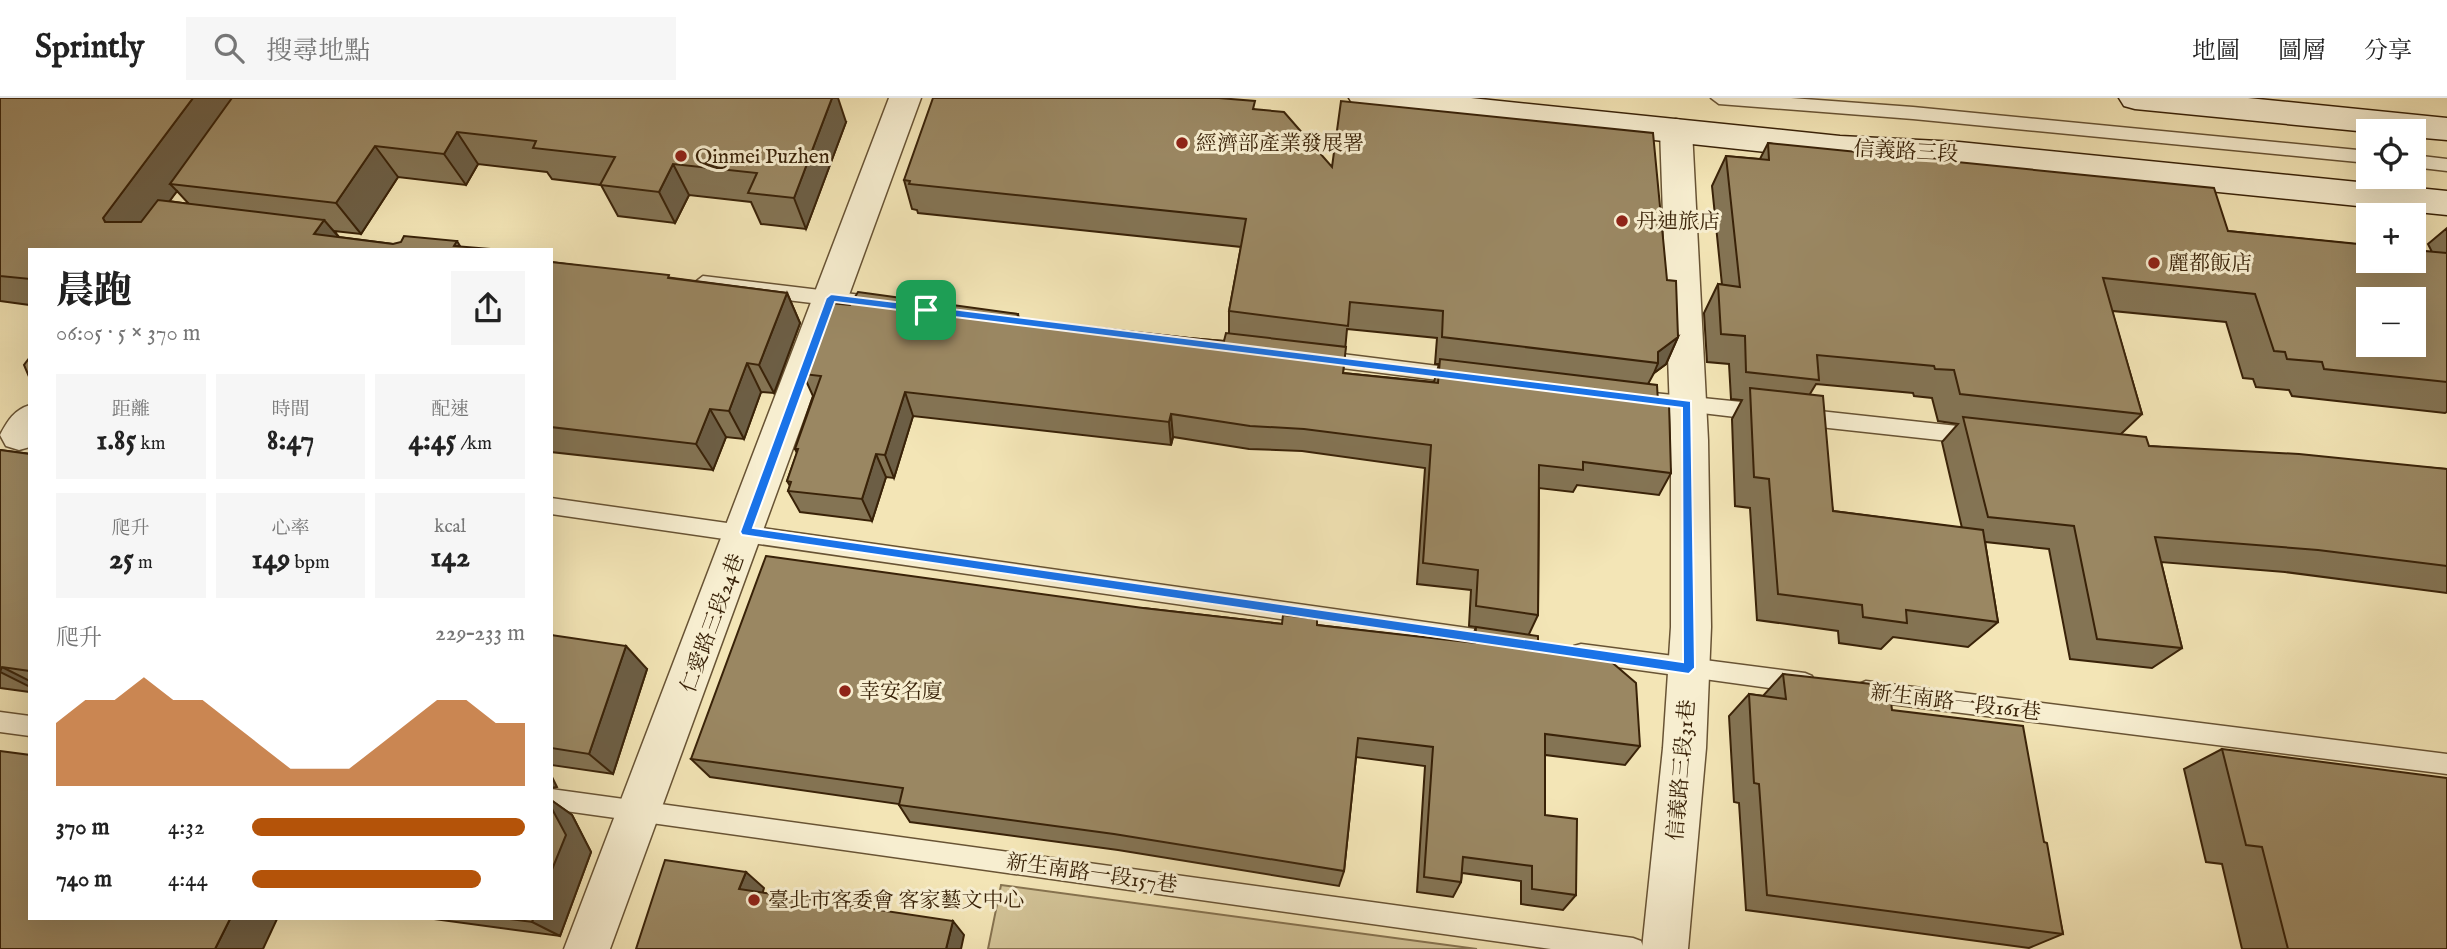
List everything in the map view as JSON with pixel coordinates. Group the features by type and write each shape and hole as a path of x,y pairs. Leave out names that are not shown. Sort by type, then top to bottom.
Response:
{"street":[{"name":"仁愛路三段24巷","path":"587,949 746,532 905,98"},
{"name":"信義路三段","path":"1365,98 1840,148 1972,155 2447,203"},
{"path":"2135,98 2447,129"},
{"name":"信義路三段31巷","path":"1665,949 1689,668 1687,404 1676,130"}],"lane":[{"name":"信義路三段","path":"1719,98 1926,114 2356,156"},
{"path":"2426,162 2447,164"},
{"path":"684,281 900,306"},
{"path":"1301,356 1480,379"},
{"path":"1618,396 1991,438"},
{"path":"553,506 1515,644"},
{"path":"1556,650 1823,685"},
{"name":"新生南路一段161巷","path":"1851,689 2447,764"},
{"path":"0,722 28,726"},
{"name":"新生南路一段157巷","path":"553,799 1633,949"}],"shaded area":[{"path":"1001,885 1477,949 988,949"}],"building":[{"path":"0,98 193,98 103,218 105,222 141,222 158,200 324,220 314,234 393,244 401,242 404,236 457,241 454,246 478,248 28,248 28,279 0,276"},
{"path":"232,98 832,98 794,198 748,193 757,173 673,164 659,192 600,185 615,157 533,148 536,141 457,132 444,154 375,146 336,203 170,184"},
{"path":"933,98 1219,98 1255,101 1253,109 1284,112 1332,167 1341,101 1653,133 1667,280 1676,281 1678,337 1658,352 1658,363 1442,337 1443,311 1350,302 1348,326 1229,311 1246,219 909,184 910,181 904,180"},
{"path":"1768,143 2214,188 2228,231 2356,244 2356,273 2426,273 2426,251 2447,253 2447,382 2324,369 2322,362 2287,359 2285,352 2274,351 2255,294 2103,278 2142,414 1960,394 1954,370 1935,369 1934,366 1817,355 1819,380 1746,372 1745,336 1721,334 1718,284 1740,287 1726,156 1769,160"},
{"path":"553,262 669,275 668,278 787,293 759,365 747,363 729,411 710,409 696,444 553,427"},
{"path":"858,292 1018,314 1017,319 1224,341 1226,333 1346,347 1343,373 1438,383 1440,359 1657,385 1658,402 1669,403 1671,473 1583,462 1583,470 1539,465 1538,615 1476,606 1478,570 1423,563 1431,445 1304,429 1250,426 1171,414 1169,422 905,392 885,455 876,454 862,499 788,491 791,482 787,481 798,449 795,449 821,376 803,374 830,303 850,305"},
{"path":"1750,388 1823,396 1833,511 1983,530 1998,622 1906,610 1907,623 1863,617 1862,605 1778,594 1769,479 1754,477"},
{"path":"1963,417 2146,437 2149,446 2299,454 2447,469 2447,566 2318,550 2155,537 2182,648 2097,639 2074,526 1988,517"},
{"path":"0,450 28,454 28,671 2,667 0,670"},
{"path":"766,556 1143,608 1282,624 1283,615 1317,619 1317,625 1475,643 1476,627 1538,636 1538,644 1601,653 1636,683 1640,746 1545,734 1545,815 1577,819 1576,895 1532,889 1532,866 1463,857 1461,882 1424,877 1433,747 1358,738 1344,871 1114,834 899,805 903,788 691,759"},
{"path":"553,635 626,646 589,754 553,748"},
{"path":"1783,674 1889,686 1892,710 2023,726 2063,934 1767,895 1759,784 1754,783 1749,694 1786,699"},
{"path":"2222,749 2447,778 2447,949 2288,949 2262,847 2246,845"},
{"path":"0,751 28,755 28,920 230,920 215,949 0,949"},
{"path":"553,811 566,835 553,867"},
{"path":"665,860 746,872 739,889 953,921 946,949 636,949"}],"place":[{"name":"經濟部產業發展署","path":"1182,143"},
{"name":"Qinmei Puzhen","path":"681,156"},
{"name":"丹迪旅店","path":"1622,221"},
{"name":"麗都飯店","path":"2154,263"},
{"name":"幸安名廈","path":"845,691"},
{"name":"臺北市客委會 客家藝文中心","path":"754,900"}],"route":[{"path":"831,298 926,310 1687,404 1691,628 1689,668 746,532 831,298"}]}
